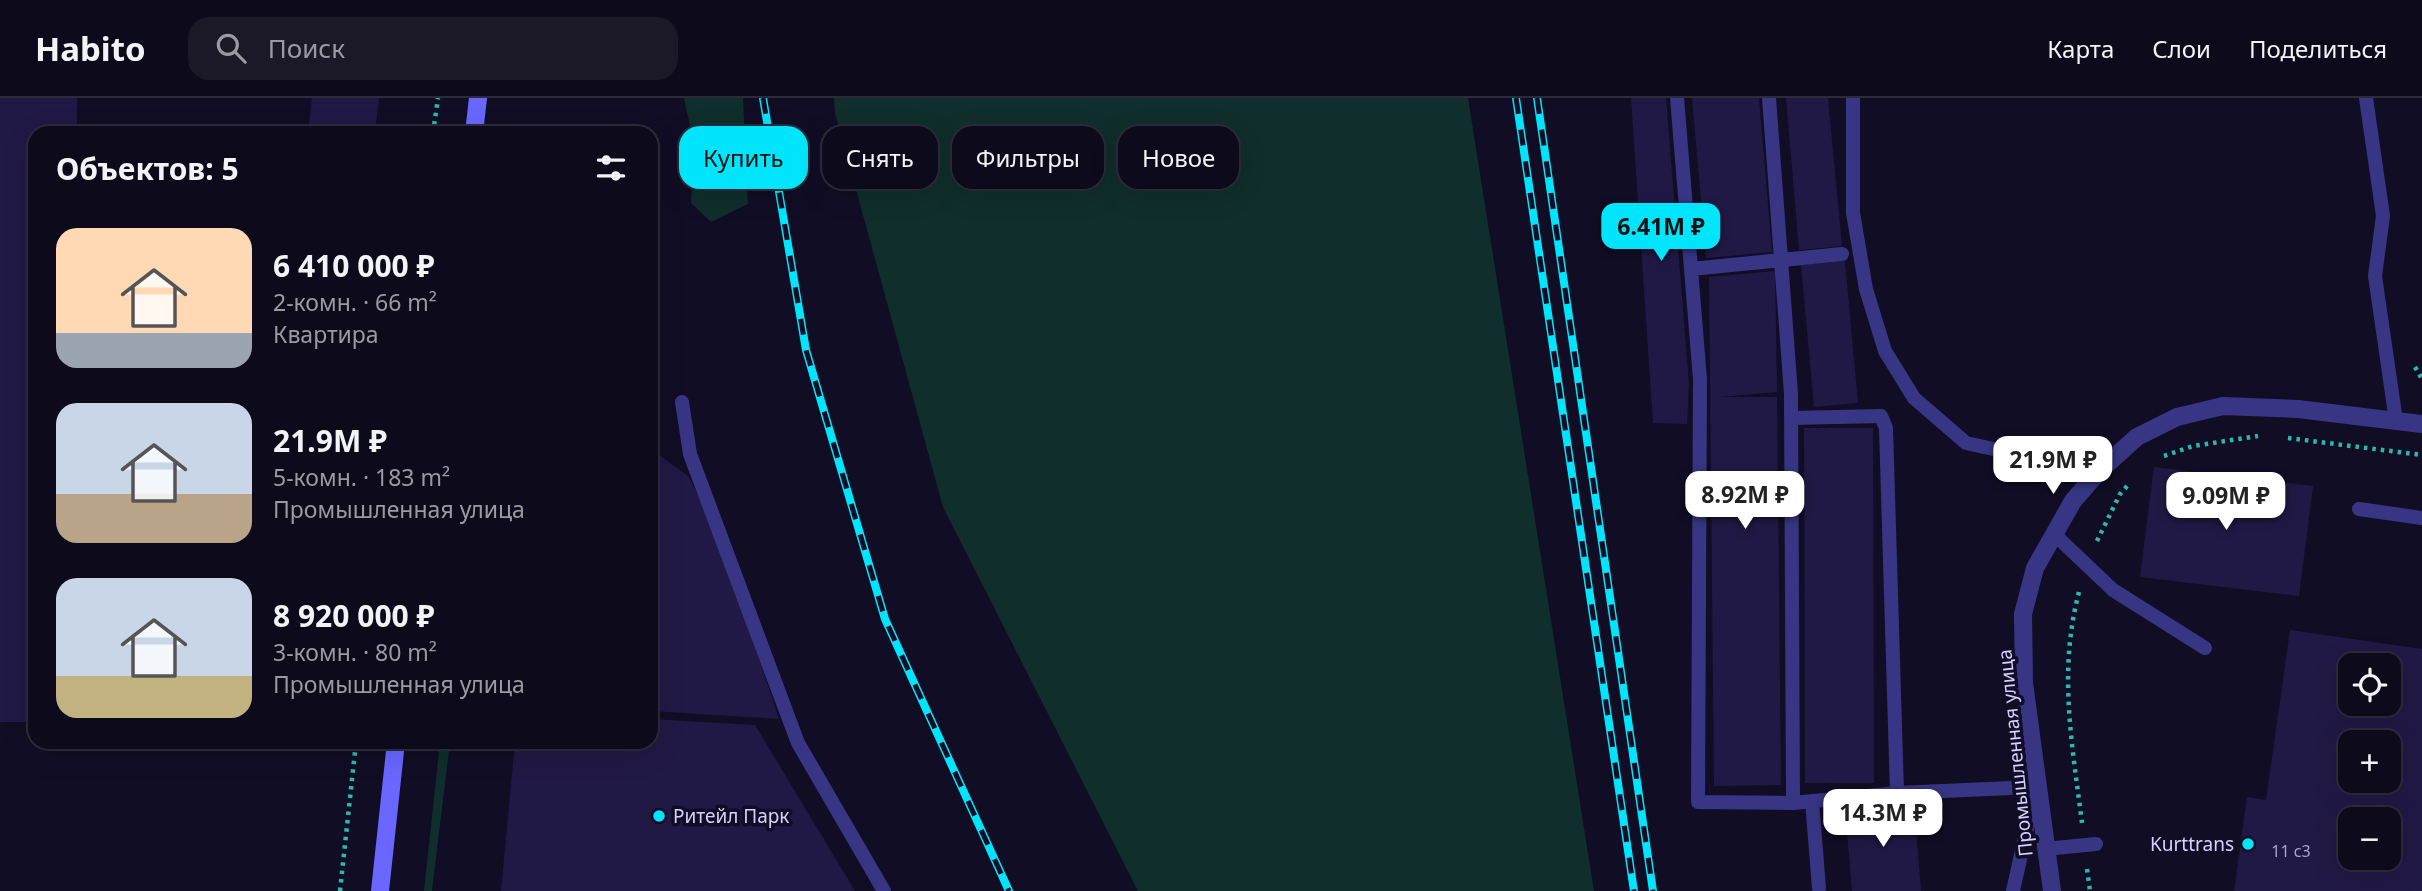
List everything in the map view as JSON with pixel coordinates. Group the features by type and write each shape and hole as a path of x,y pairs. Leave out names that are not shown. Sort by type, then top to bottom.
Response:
{"main road":[{"path":"475,126 478,98"},
{"path":"380,891 395,749"}],"street":[{"name":"Промышленная улица","path":"2052,891 2024,683 2023,614 2035,568 2073,501 2098,472 2137,436 2177,417 2223,406 2298,409 2422,424"}],"lane":[{"path":"1677,98 1700,379 1698,803 1793,803 1897,793 2036,787 2013,891"},
{"path":"1769,98 1791,418 1793,803"},
{"path":"1853,98 1853,213 1866,289 1885,351 1914,398 1966,443 2098,472"},
{"path":"2366,98 2383,216 2375,275 2396,421"},
{"path":"1691,269 1842,254"},
{"path":"682,402 690,454 798,743 884,891"},
{"path":"1791,418 1881,416 1886,428 1897,793"},
{"path":"2359,509 2422,518"},
{"path":"2053,533 2113,590 2206,648"},
{"path":"1812,801 1819,888"},
{"path":"2045,849 2090,844"}],"path":[{"path":"434,126 438,98"},
{"path":"2152,462 2193,446 2265,435"},
{"path":"2278,436 2422,455"},
{"path":"2090,891 2090,844 2067,696 2068,632 2086,565 2120,494 2134,477"},
{"path":"340,891 355,749"}],"green space":[{"path":"684,98 743,98 744,126 690,126"},
{"path":"834,98 1468,98 1594,891 1138,891 943,507 856,189 938,189 938,126 839,126"},
{"path":"692,189 747,189 748,204 711,222 691,203"},
{"path":"439,749 449,749 432,891 424,891"}],"building":[{"path":"0,98 77,98 77,126 28,126 28,722 0,722"},
{"path":"312,98 379,98 376,126 309,126"},
{"path":"1631,98 1666,98 1689,384 1687,424 1653,423"},
{"path":"1692,98 1759,98 1772,252 1706,258"},
{"path":"1786,98 1828,98 1842,246 1799,250"},
{"path":"1845,261 1858,403 1814,407 1801,265"},
{"path":"1775,271 1777,392 1718,397 1777,397 1781,785 1714,786 1709,277"},
{"path":"1804,428 1873,428 1874,783 1805,783"},
{"path":"658,454 688,476 717,531 779,719 658,711"},
{"path":"2154,467 2313,486 2299,596 2140,577"},
{"path":"2290,630 2422,649 2422,891 2234,891 2247,797 2266,800"},
{"name":"Ритейл Парк","path":"658,719 755,725 855,891 501,891 514,749 658,749"},
{"path":"1914,804 1921,891 1852,891 1845,809"}],"railway":[{"path":"763,98 806,350 885,619 1009,891"},
{"path":"1516,98 1634,891"},
{"path":"1537,98 1653,891"}],"place":[{"name":"Ритейл Парк","path":"659,816"},
{"name":"Kurttrans","path":"2248,844"}]}
